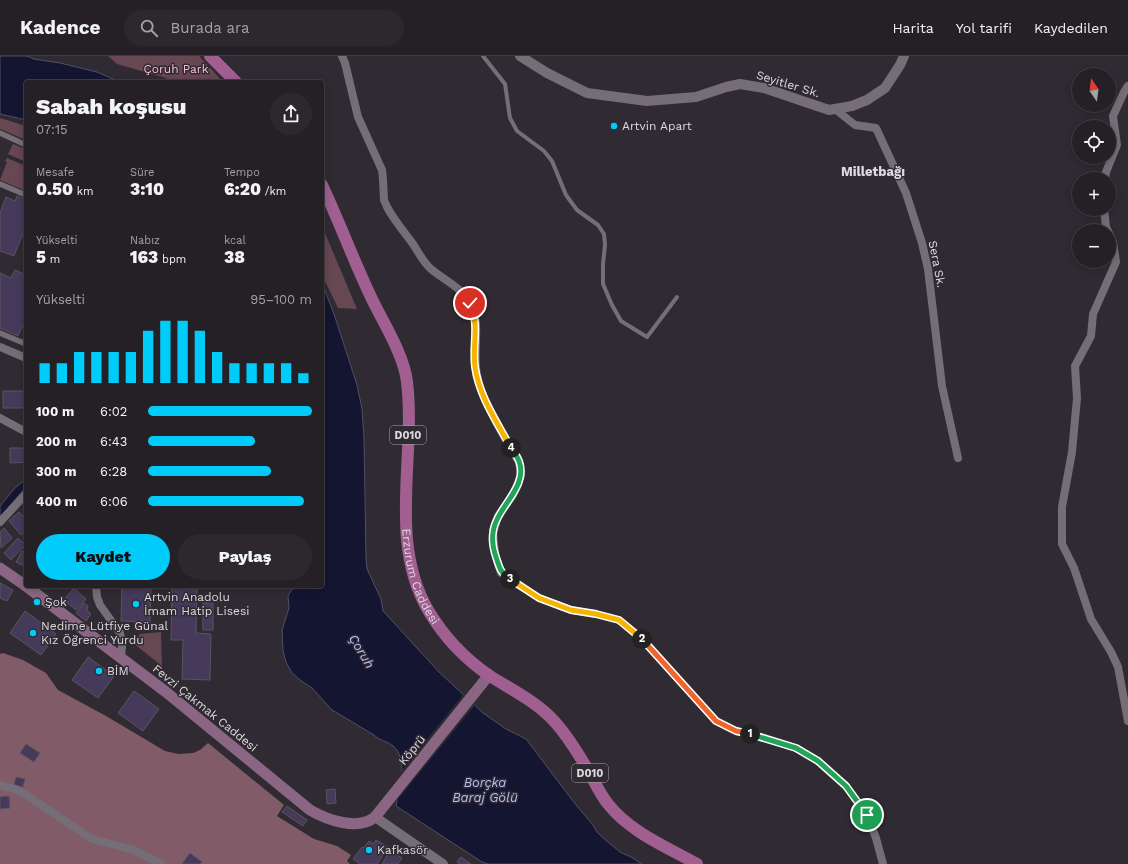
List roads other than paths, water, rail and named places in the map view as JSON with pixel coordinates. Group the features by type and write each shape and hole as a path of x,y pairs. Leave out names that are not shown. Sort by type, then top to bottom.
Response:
{"main road":[{"path":"210,56 234,80"},
{"name":"Erzurum Caddesi","path":"324,190 370,294 399,352 405,371 409,413 407,524 409,551 414,578 428,609 451,643 489,675 547,714 563,731 609,805 625,821 640,832 697,864"},
{"name":"Fevzi Çakmak Caddesi","path":"0,568 24,585"},
{"name":"Fevzi Çakmak Caddesi","path":"29,588 166,692 314,812 330,820 346,823 365,821 375,817"},
{"name":"Köprü","path":"375,817 489,675"}],"street":[{"path":"342,56 358,117 382,170 384,179 384,200 387,207 425,262 438,274 459,289 473,310 476,324 475,358 483,396 511,449 517,457 521,468 519,481 513,495 498,516 492,533 495,554 501,573 539,598 571,610 619,620 643,640 716,721 736,731 796,748 818,761 846,786 867,815 876,838 883,864"},
{"name":"Seyitler Sk.","path":"520,56 587,93 647,101 696,97 740,84 764,88 829,110 852,106 867,100 885,88 902,60"},
{"path":"1106,172 1116,145 1113,116 1128,86"},
{"name":"Sera Sk.","path":"835,109 855,125 876,128 906,193 922,243 928,269 942,386 958,458"},
{"path":"0,133 24,144"},
{"path":"0,184 24,194"},
{"path":"1113,268 1092,314 1091,336 1075,366 1077,398 1072,452 1062,507 1062,544 1074,568 1090,619 1111,652 1118,667 1128,720"},
{"path":"0,333 24,343"},
{"path":"0,347 24,357"},
{"path":"0,418 24,431"},
{"path":"0,522 24,496"},
{"path":"96,588 100,605 120,633 122,646 121,658"},
{"path":"0,785 15,789 26,795 92,839 134,850 161,864"},
{"path":"375,817 443,864"}],"lane":[{"path":"483,56 505,84 510,118 517,131 544,151 552,161 566,195 577,210 598,225 604,234 605,245 602,264 603,284 621,321 647,337 677,297"}],"water":[{"path":"0,56 27,56 34,59 60,63 97,72 115,80 24,80 24,120 0,114"},
{"name":"Borçka Baraj Gölü","path":"324,288 357,385 362,409 367,569 381,599 383,611 439,672 483,713 506,729 526,739 602,837 620,852 642,864 488,864 482,862 396,806 402,774 401,758 398,752 391,744 379,739 332,710 312,688 292,673 286,662 283,651 282,630 289,608 288,596 293,588 324,588"},
{"path":"24,481 24,489 0,517 0,506 15,488"}],"place":[{"name":"Artvin Apart","path":"614,126"},
{"name":"Şok","path":"37,602"},
{"name":"Artvin Anadolu İmam Hatip Lisesi","path":"136,604"},
{"name":"Nedime Lütfiye Günal Kız Öğrenci Yurdu","path":"33,633"},
{"name":"BİM","path":"99,671"},
{"name":"Kafkasör","path":"369,850"}],"district":[{"name":"Milletbağı","path":"873,171"}],"park label":[{"name":"Çoruh Park","path":"176,69"}],"water label":[{"name":"Çoruh","path":"362,651"}]}
